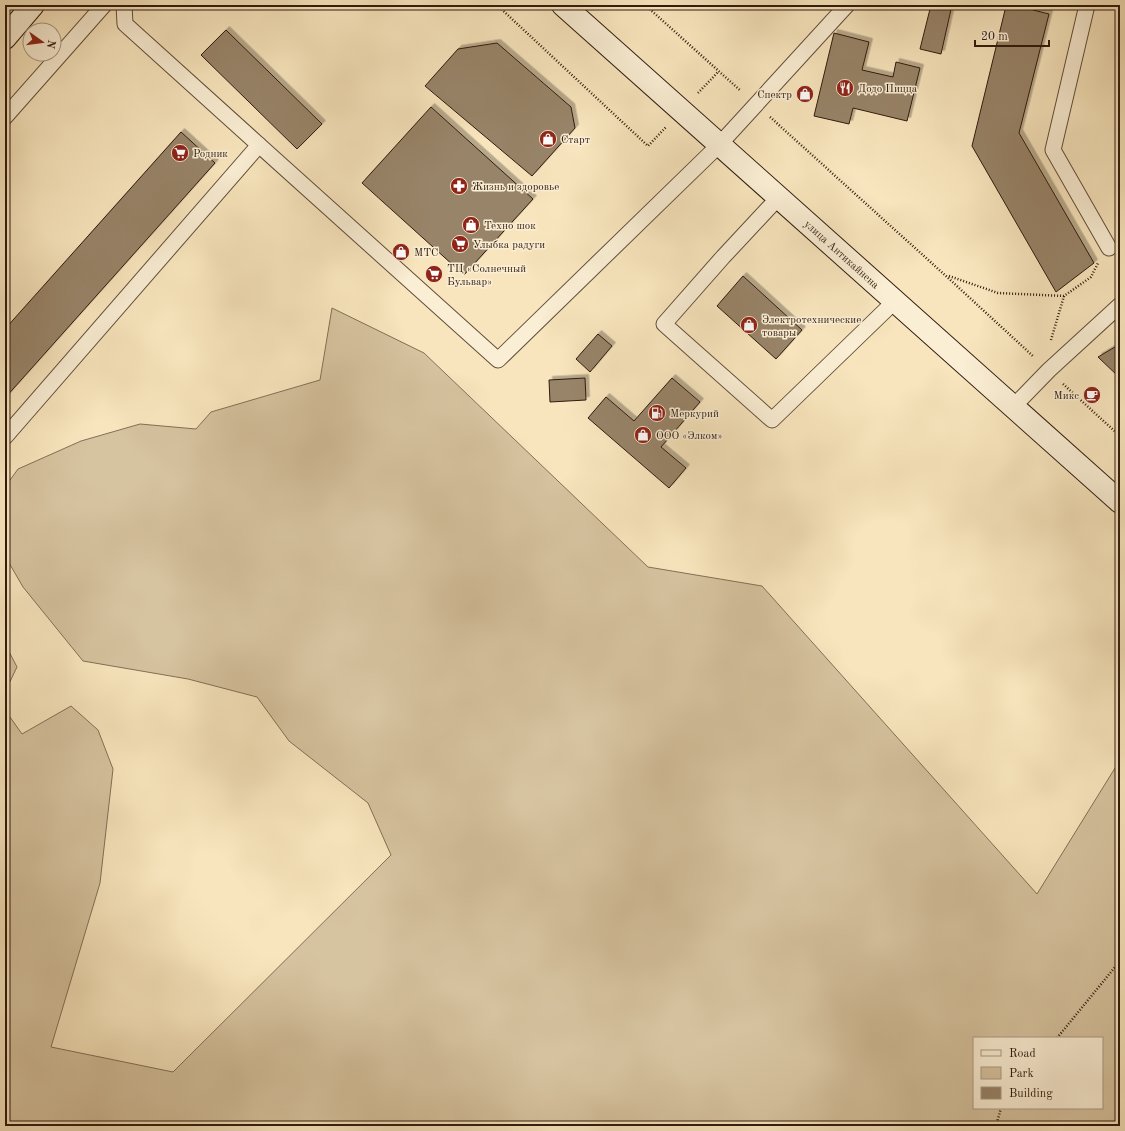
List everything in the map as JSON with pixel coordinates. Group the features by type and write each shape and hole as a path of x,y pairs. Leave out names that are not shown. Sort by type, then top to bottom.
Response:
{"main road":[{"path":"5,38 33,5"},
{"name":"улица Антикайнена","path":"563,5 1120,502"}],"lane":[{"path":"5,117 104,5"},
{"path":"124,5 125,24 498,360 719,145 847,5"},
{"path":"1087,5 1053,150 1105,253"},
{"path":"5,437 259,145"},
{"path":"779,197 723,257 664,324 772,420 895,301"},
{"path":"1013,406 1046,368 1120,305"}],"path":[{"path":"497,5 648,146"},
{"path":"645,5 946,276 1120,436"},
{"path":"946,276 998,293 1064,296 1091,277 1105,253"},
{"path":"1046,368 1064,296"},
{"path":"1058,1037 1120,961"},
{"path":"996,1126 1001,1109"}],"green space":[{"path":"332,308 424,353 648,567 762,586 1037,894 1120,760 1120,1126 5,1126 5,710 22,734 71,706 98,730 113,769 100,883 51,1047 173,1072 391,855 368,803 289,741 257,697 188,679 83,661 23,587 5,556 5,487 18,469 81,441 140,424 196,429 211,412 320,380"},
{"path":"5,644 17,667 5,692"}],"building":[{"path":"931,5 952,5 941,54 920,49"},
{"path":"1003,5 1034,5 1033,10 1049,14 1019,133 1094,263 1056,292 972,146 1006,6"},
{"path":"226,30 322,124 297,149 201,55"},
{"path":"834,33 869,42 862,70 893,77 896,62 920,68 907,121 853,108 849,124 814,116"},
{"path":"497,43 571,107 575,128 532,176 425,86 458,49"},
{"path":"431,107 533,199 464,275 362,183"},
{"path":"181,132 215,163 5,398 5,329"},
{"path":"743,276 802,330 776,359 717,306"},
{"path":"598,334 612,346 590,372 576,359"},
{"path":"1120,344 1120,378 1098,357"},
{"path":"585,378 586,400 550,402 549,380"},
{"path":"672,378 700,402 661,447 686,468 669,488 588,418 606,397 634,421"}],"place":[{"name":"Додо Пицца","path":"845,88"},
{"name":"Спектр","path":"805,94"},
{"name":"Старт","path":"548,139"},
{"name":"Родник","path":"180,153"},
{"name":"Жизнь и здоровье","path":"459,186"},
{"name":"Техно шок","path":"471,225"},
{"name":"Улыбка радуги","path":"460,244"},
{"name":"МТС","path":"401,252"},
{"name":"ТЦ «Солнечный Бульвар»","path":"434,274"},
{"name":"Электротехнические товары","path":"749,325"},
{"name":"Микс","path":"1092,395"},
{"name":"Меркурий","path":"657,413"},
{"name":"ООО «Элком»","path":"643,435"}]}
